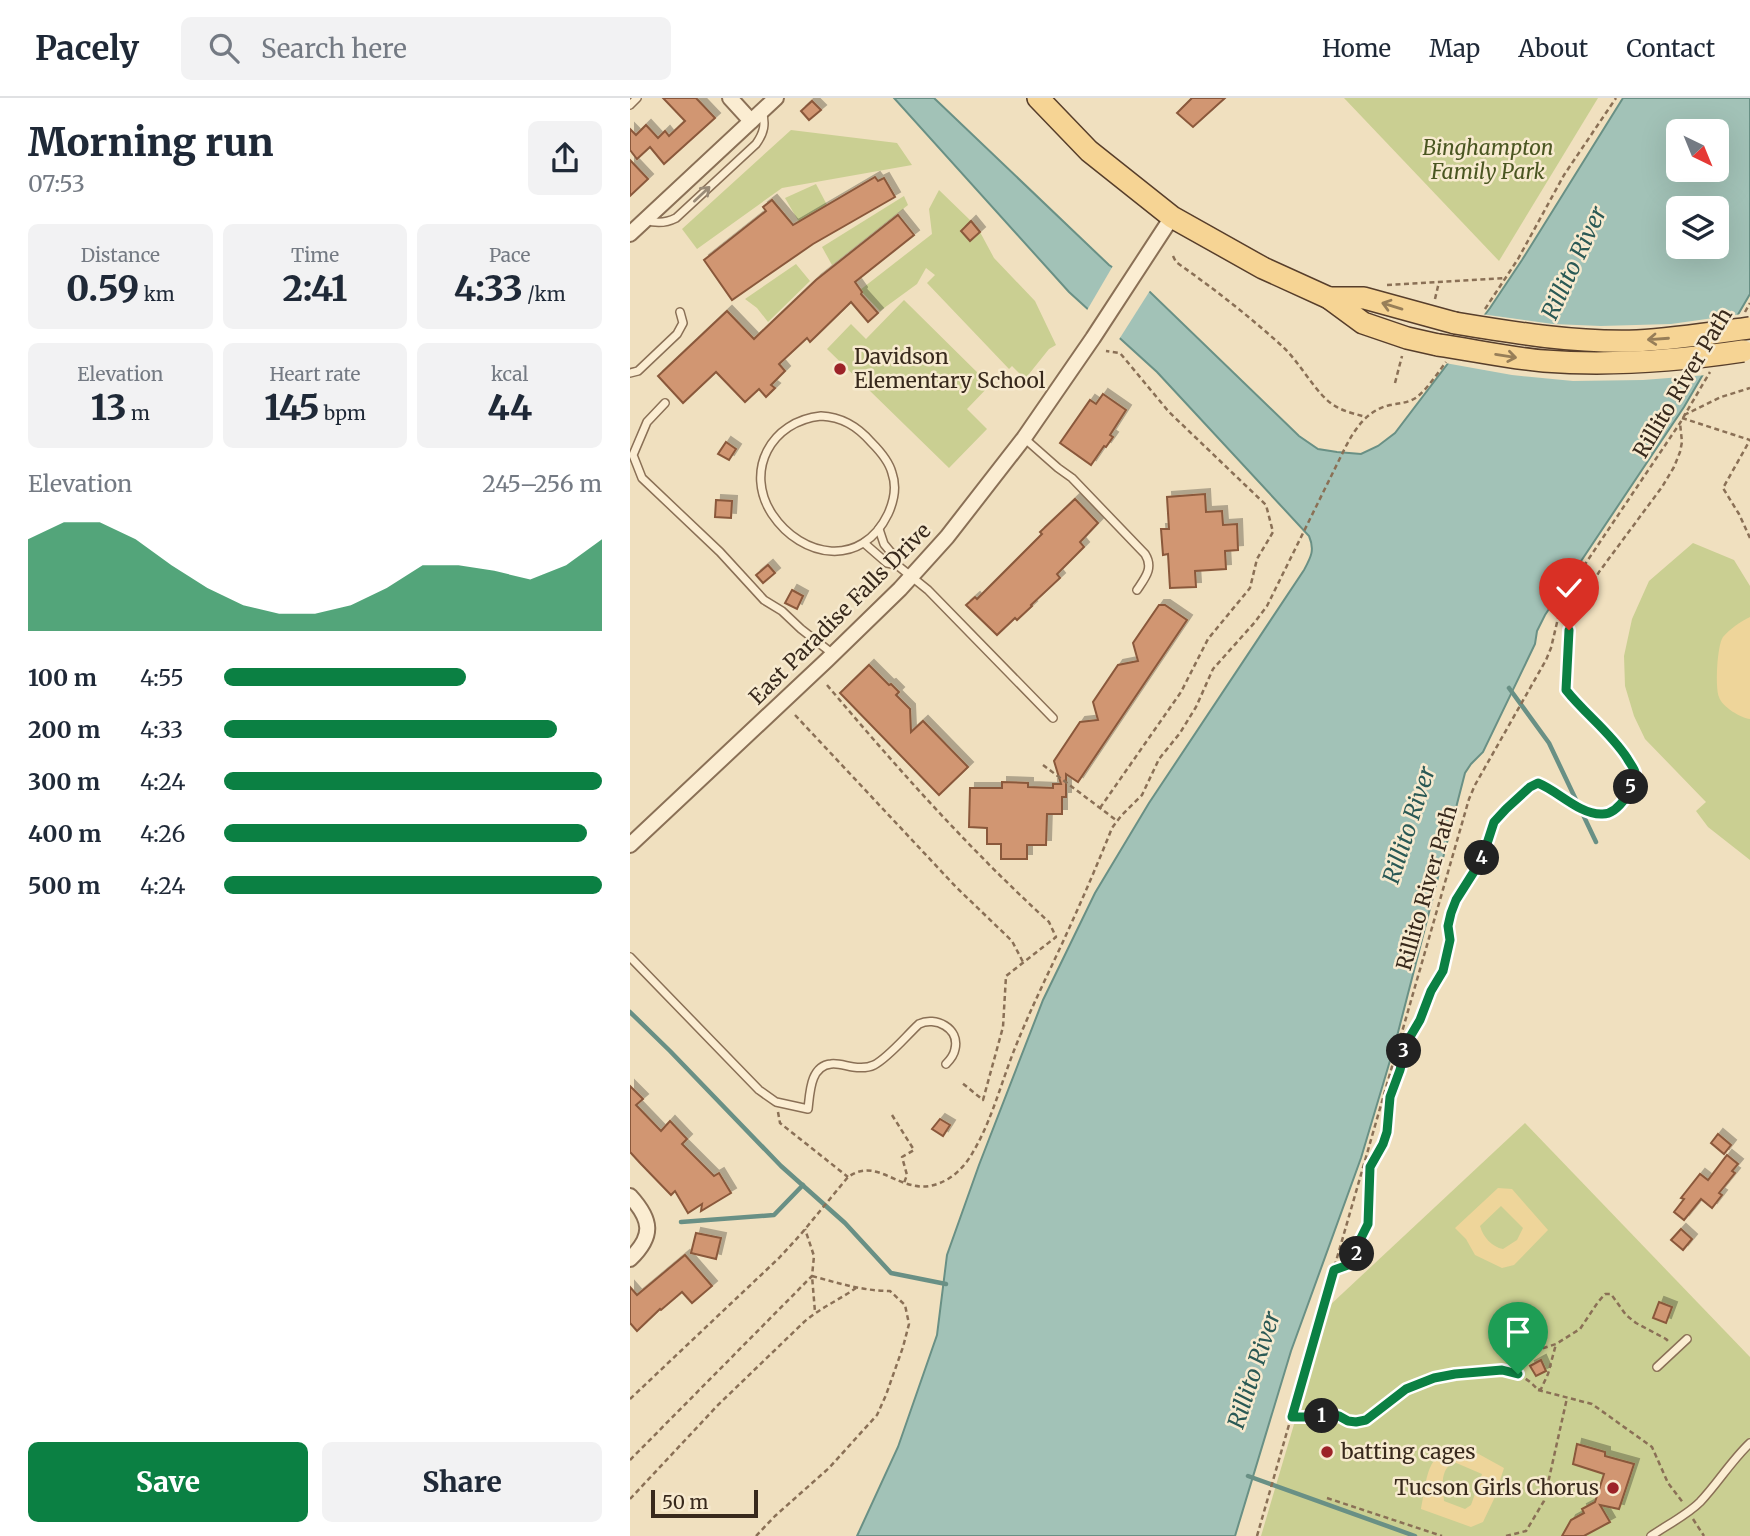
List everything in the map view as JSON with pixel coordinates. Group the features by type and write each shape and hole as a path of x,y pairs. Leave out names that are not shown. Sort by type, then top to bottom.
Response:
{"main road":[{"path":"1038,98 1089,150 1172,217 1263,268 1329,298 1363,323 1445,349 1543,361 1661,362 1746,351"},
{"path":"1329,298 1364,298 1455,323 1544,336 1636,341 1677,338 1747,321"}],"street":[{"path":"730,98 757,116"},
{"path":"630,233 776,98"},
{"name":"East Paradise Falls Drive","path":"630,845 834,654 947,537 1024,438 1172,217"},
{"path":"630,1196 643,1210 648,1230 646,1240 630,1259"}],"lane":[{"path":"630,105 637,98"},
{"path":"630,373 638,371 677,334 683,323 680,312"},
{"path":"665,403 647,422 633,455 642,478 720,552 764,600 782,611 834,654"},
{"path":"831,416 849,423 866,436 888,463 894,483 894,496 879,529 864,543 845,550 823,551 802,544 776,520 761,489 761,467 765,455 780,433 799,421 831,416"},
{"path":"1024,438 1072,478 1145,554 1150,562 1149,572 1137,590"},
{"path":"879,529 884,544 894,556 897,565"},
{"path":"864,543 887,564 897,565 912,576 946,607 1052,718"},
{"path":"630,957 759,1090 776,1102 808,1108 814,1076 824,1066 872,1066 925,1021 940,1023 952,1033 955,1049 946,1064"},
{"path":"1657,1367 1687,1339"},
{"path":"1651,1536 1698,1504 1750,1443"}],"path":[{"path":"1484,310 1529,240 1564,175 1616,98"},
{"path":"1174,256 1177,262 1216,290 1283,347 1298,362 1324,398 1333,405 1366,417"},
{"path":"1385,290 1387,285 1506,278"},
{"path":"1433,304 1439,282"},
{"name":"Rillito River Path","path":"1747,321 1750,303"},
{"path":"630,1399 771,1265 855,1172 877,1172 917,1187 934,1186 961,1169 972,1155 984,1133 1014,1049 1117,820 1142,795 1159,759 1189,720 1213,669 1267,606 1353,433 1366,417 1381,408 1417,397 1445,349"},
{"path":"1101,807 1181,692 1208,639 1250,589 1257,559 1273,532 1266,505 1169,412 1121,353 1106,351"},
{"path":"1395,383 1403,352"},
{"name":"Rillito River Path","path":"1257,1536 1475,785 1546,660 1563,597 1680,423 1711,371"},
{"path":"1683,416 1721,397 1750,388"},
{"path":"1683,416 1749,440 1723,488 1750,538"},
{"path":"1334,1270 1348,1265 1356,1256 1359,1242 1368,1224 1370,1167 1387,1132 1390,1097 1407,1042 1443,971 1450,940 1448,926 1451,913 1456,900 1482,859 1494,822 1530,787 1538,783 1590,812 1601,814 1614,811 1626,797 1635,779 1635,772 1618,745 1566,690 1569,630 1599,572 1674,467 1682,442 1680,423"},
{"path":"827,685 916,787 1049,922 1056,937 1006,976 1003,1027 983,1100 961,1082"},
{"path":"795,715 956,887 1012,940 1023,962"},
{"path":"1043,765 1117,820"},
{"path":"778,1112 780,1123 848,1177"},
{"path":"892,1115 914,1150 902,1157 907,1175 904,1183"},
{"path":"805,1229 814,1256 812,1276 815,1312"},
{"path":"757,1536 775,1516 829,1468 877,1415 909,1324 905,1305 890,1292 875,1292 812,1276"},
{"path":"630,1460 812,1276"},
{"path":"630,1499 718,1405 815,1312 856,1288"},
{"path":"1502,1370 1528,1353 1556,1344 1580,1329 1605,1294 1611,1294 1626,1315 1636,1323 1667,1339 1676,1349"},
{"path":"1538,1390 1545,1384 1556,1344"},
{"path":"1292,1417 1327,1414 1348,1421 1366,1420 1406,1389 1434,1378 1502,1370 1526,1377 1538,1390 1591,1404 1653,1447 1668,1483 1704,1536"},
{"path":"1506,1536 1526,1531 1544,1501 1567,1398"},
{"path":"1328,1498 1442,1536"}],"green space":[{"name":"Binghampton Family Park","path":"1344,98 1598,98 1499,261"},
{"path":"791,130 897,143 912,165 782,188 697,249 682,229"},
{"path":"816,184 827,205 799,222 785,198"},
{"path":"939,190 971,221 994,258 1035,301 1056,345 1049,349 1025,379 1012,366 1009,369 927,283 935,275 926,268 917,284 880,311 860,290 932,234 929,209"},
{"path":"904,196 908,205 832,265 822,247"},
{"path":"796,264 810,281 768,322 757,308 745,299"},
{"path":"904,300 990,385 967,409 987,429 949,468 827,349 851,324 866,339"},
{"path":"1693,543 1734,560 1750,586 1750,860 1708,827 1696,811 1706,802 1645,739 1634,716 1625,686 1624,656 1632,619 1649,581"},
{"path":"1525,1123 1750,1357 1750,1536 1261,1536 1329,1306"}],"sand":[{"path":"1750,617 1750,719 1724,705 1718,692 1717,676 1719,648 1723,637"},
{"path":"1498,1188 1512,1189 1548,1230 1514,1265 1502,1268 1475,1255 1466,1239 1455,1228","holes":["1501,1206 1523,1228 1517,1240 1503,1249 1489,1241 1480,1226"]},
{"path":"1466,1447 1504,1468 1483,1522 1471,1527 1421,1509 1431,1466 1443,1453","holes":["1454,1462 1482,1474 1471,1505 1465,1509 1444,1501 1444,1474 1449,1465"]}],"water":[{"name":"Rillito River","path":"894,98 934,98 1109,265 1150,292 1299,436 1318,449 1361,454 1378,446 1395,433 1490,308 1623,98 1750,98 1750,294 1684,407 1545,615 1537,631 1535,644 1483,752 1465,773 1395,1044 1361,1158 1291,1351 1235,1536 857,1536 898,1447 937,1335 947,1255 1043,1000 1095,893 1149,803 1309,561 1312,545 1309,536 1157,372 1069,292"}],"pier":[{"path":"1114,264 1151,289 1118,341 1086,312"},
{"path":"1481,314 1553,324 1601,326 1671,324 1742,314 1707,375 1643,380 1573,381 1512,375 1445,363"}],"building":[{"path":"663,98 696,98 715,118 664,164 650,147 637,159 630,150 630,129 636,135 646,125 658,138 665,131 669,136 685,121"},
{"path":"1192,98 1225,98 1193,127 1177,113"},
{"path":"812,101 821,110 809,120 801,111"},
{"path":"630,160 648,179 630,196"},
{"path":"875,177 878,181 884,178 895,197 813,244 732,300 704,260 766,211 763,207 772,200 793,225"},
{"path":"898,215 914,235 855,282 861,294 878,313 868,322 851,302 810,342 807,338 779,364 785,371 771,385 775,388 766,397 759,389 745,402 716,372 683,403 658,376 727,311 754,339 816,280"},
{"path":"971,221 980,232 970,241 961,231"},
{"path":"1103,394 1126,410 1110,435 1113,437 1091,465 1060,443 1090,400 1096,404"},
{"path":"726,442 736,449 729,460 718,454"},
{"path":"1205,494 1206,512 1222,511 1223,525 1237,524 1238,550 1225,551 1226,569 1195,571 1196,587 1170,588 1168,554 1163,555 1161,529 1169,529 1167,497"},
{"path":"1075,499 1098,523 1080,542 1084,547 1057,574 1060,578 1017,620 1015,618 997,635 966,605 975,597 977,599"},
{"path":"716,500 732,501 731,518 715,517"},
{"path":"768,565 775,573 763,583 756,575"},
{"path":"792,590 803,596 797,609 785,603"},
{"path":"1159,605 1165,605 1187,620 1078,782 1066,774 1066,797 1062,797 1062,814 1047,814 1046,845 1027,845 1027,859 1001,859 1001,844 987,844 987,828 969,827 970,788 1002,788 1002,782 1053,788 1053,784 1061,784 1054,761 1080,722 1098,720 1093,702 1118,665 1138,661 1133,643"},
{"path":"869,665 899,692 896,695 910,709 911,732 923,721 968,767 939,795 840,693"},
{"path":"630,1086 643,1099 636,1105 661,1131 670,1121 687,1139 682,1144 714,1176 719,1173 731,1193 701,1211 702,1204 688,1213 675,1191 671,1195 641,1164 630,1152"},
{"path":"940,1119 950,1125 943,1136 932,1129"},
{"path":"1718,1134 1731,1145 1724,1154 1711,1143"},
{"path":"1727,1155 1738,1164 1732,1171 1735,1173 1719,1193 1722,1195 1712,1208 1701,1199 1684,1220 1674,1212 1684,1199 1681,1198 1700,1174 1708,1180"},
{"path":"1681,1229 1692,1239 1683,1250 1671,1240"},
{"path":"696,1233 721,1238 716,1259 691,1253"},
{"path":"685,1255 712,1286 692,1303 682,1292 637,1331 630,1323 630,1287 637,1295"},
{"path":"1659,1302 1672,1307 1666,1323 1653,1318"},
{"path":"1541,1360 1546,1371 1536,1376 1530,1366"},
{"name":"Tucson Girls Chorus","path":"1577,1444 1634,1464 1619,1509 1600,1505 1610,1522 1584,1536 1562,1536 1571,1520 1584,1513 1582,1509 1595,1502 1604,1474 1573,1464"}],"waterway":[{"path":"1509,688 1549,743 1596,842"},
{"path":"630,1012 781,1166 845,1223 891,1273 946,1284"},
{"path":"681,1222 774,1215 803,1185"},
{"path":"1248,1476 1415,1536"}],"place":[{"name":"Davidson Elementary School","path":"840,369"},
{"name":"batting cages","path":"1327,1452"},
{"name":"Tucson Girls Chorus","path":"1613,1488"}],"route":[{"path":"1518,1374 1502,1370 1434,1378 1406,1389 1366,1420 1356,1422 1327,1414 1292,1417 1334,1270 1348,1265 1356,1256 1359,1242 1368,1224 1370,1167 1387,1132 1390,1097 1407,1042 1443,971 1450,940 1448,926 1451,913 1456,900 1482,859 1494,822 1530,787 1538,783 1590,812 1601,814 1614,811 1626,797 1635,779 1635,772 1618,745 1566,690 1569,630"}]}
